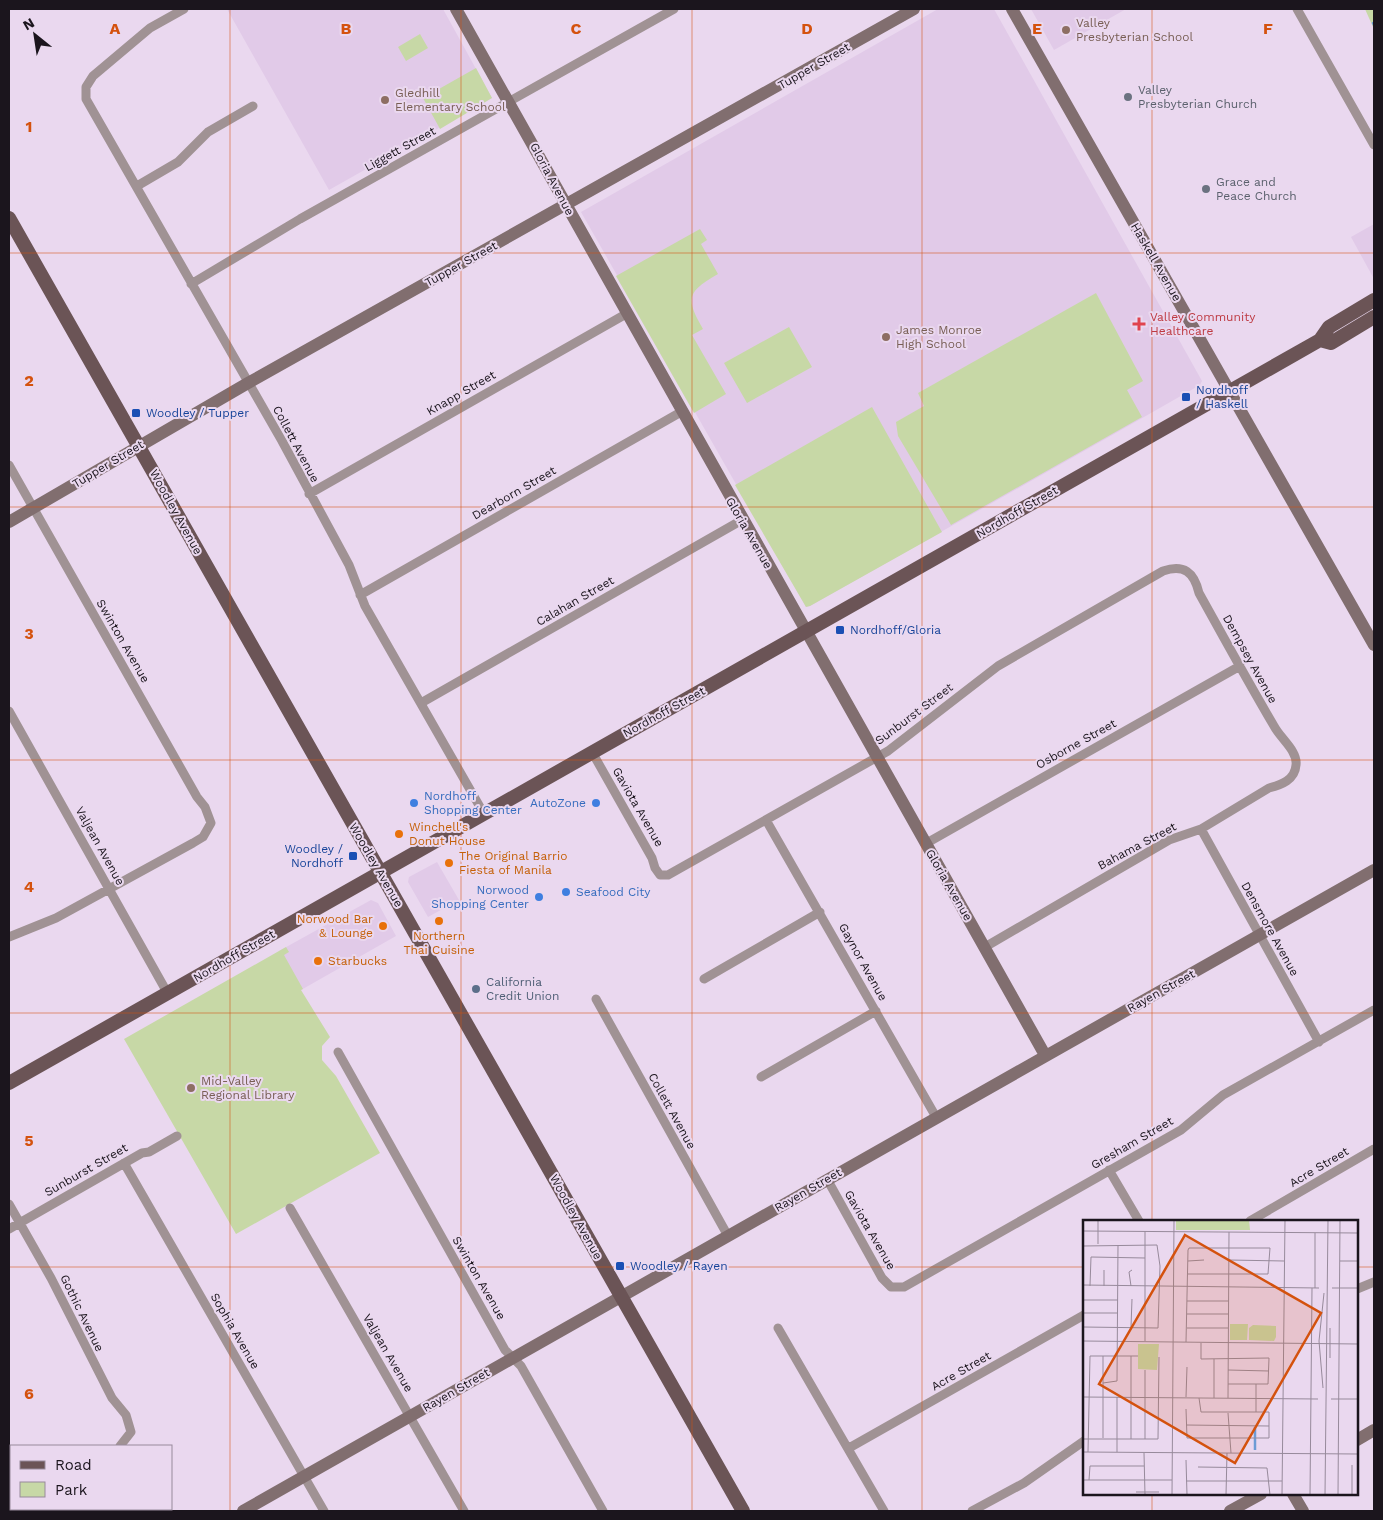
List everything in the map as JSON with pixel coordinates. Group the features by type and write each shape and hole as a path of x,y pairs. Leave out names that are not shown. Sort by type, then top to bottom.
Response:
{"main road":[{"name":"Woodley Avenue","path":"9,218 743,1511"},
{"name":"Nordhoff Street","path":"9,1083 1320,340 1328,327 1374,300"},
{"name":"Nordhoff Street","path":"1320,340 1331,343 1374,317"}],"street":[{"name":"Collett Avenue","path":"184,9 150,28 93,76 86,87 86,99 248,382 349,565 360,595 484,814"},
{"name":"Gloria Avenue","path":"456,9 510,102 681,412 1045,1055"},
{"name":"Liggett Street","path":"191,284 308,214 674,9"},
{"name":"Tupper Street","path":"9,522 248,382 566,206 914,9"},
{"name":"Haskell Avenue","path":"1012,9 1374,645"},
{"path":"1297,9 1374,145"},
{"path":"136,186 178,162 208,132 253,106"},
{"name":"Knapp Street","path":"309,494 626,314"},
{"name":"Dearborn Street","path":"360,595 681,412"},
{"name":"Swinton Avenue","path":"9,465 210,818 209,830 193,843 110,888"},
{"name":"Calahan Street","path":"421,702 742,520"},
{"name":"Dempsey Avenue","path":"1180,568 1192,577 1199,593 1275,729 1292,751 1296,765"},
{"name":"Sunburst Street","path":"660,875 672,873 888,751 998,666 1163,571 1180,568"},
{"name":"Osborne Street","path":"925,844 1240,666"},
{"name":"Valjean Avenue","path":"9,711 168,994"},
{"name":"Gaviota Avenue","path":"592,752 660,875"},
{"name":"Bahama Street","path":"985,947 1169,840 1201,828 1269,788 1286,782 1296,765"},
{"name":"Gaynor Avenue","path":"766,820 936,1117"},
{"name":"Densmore Avenue","path":"1201,828 1319,1042"},
{"name":"Rayen Street","path":"243,1511 1374,870"},
{"path":"9,937 49,922 110,888"},
{"path":"704,979 820,912"},
{"name":"Collett Avenue","path":"596,998 728,1236"},
{"name":"Gresham Street","path":"896,1288 912,1283 1181,1130 1223,1095 1374,1010"},
{"path":"761,1076 876,1011"},
{"name":"Swinton Avenue","path":"338,1052 505,1350 521,1366 603,1511"},
{"name":"Sunburst Street","path":"9,1229 124,1163 177,1136"},
{"name":"Acre Street","path":"1252,1220 1374,1148"},
{"name":"Sophia Avenue","path":"124,1163 324,1511"},
{"path":"1109,1170 1138,1220"},
{"name":"Gaviota Avenue","path":"827,1179 882,1278 896,1288"},
{"name":"Gothic Avenue","path":"9,1204 51,1278 112,1398 126,1415 131,1432 121,1445"},
{"name":"Valjean Avenue","path":"290,1208 464,1511"},
{"path":"1358,1289 1374,1282"},
{"name":"Acre Street","path":"849,1448 1083,1316"},
{"path":"778,1328 884,1511"},
{"path":"1358,1439 1374,1430"},
{"path":"972,1511 1024,1482 1083,1442"},
{"path":"1230,1511 1259,1495"},
{"path":"1294,1495 1303,1511"}],"shaded area":[{"name":"Gledhill Elementary School","path":"227,9 443,9 492,98 329,190"},
{"name":"James Monroe High School","path":"938,9 994,9 1202,381 1200,385 1144,417 806,607 581,212"},
{"name":"Valley Presbyterian School","path":"1031,9 1126,9 1054,50"},
{"path":"1374,224 1374,279 1351,237"},
{"path":"437,862 459,900 428,917 408,882 409,877"},
{"path":"371,900 378,903 396,936 301,990 279,951"}],"green space":[{"path":"1365,9 1374,9 1374,30 1373,27"},
{"path":"420,34 428,48 406,61 398,47"},
{"path":"476,68 492,98 440,129 423,98"},
{"path":"700,229 707,240 701,244 718,274 700,286 692,297 693,310 703,329 692,335 726,394 694,413 616,276"},
{"path":"1096,293 1143,381 1127,390 1142,417 951,525 898,436 896,422 924,406 918,393"},
{"path":"789,327 812,367 747,403 724,363"},
{"path":"872,407 942,532 806,607 735,485"},
{"path":"286,947 289,952 284,955 303,989 301,990 330,1037 322,1046 322,1060 336,1076 380,1153 236,1234 124,1039"}],"place":[{"name":"Valley Presbyterian School","path":"1066,30"},
{"name":"Valley Presbyterian Church","path":"1128,97"},
{"name":"Gledhill Elementary School","path":"385,100"},
{"name":"Grace and Peace Church","path":"1206,189"},
{"name":"Valley Community Healthcare","path":"1139,324"},
{"name":"James Monroe High School","path":"886,337"},
{"name":"Nordhoff / Haskell","path":"1186,397"},
{"name":"Woodley / Tupper","path":"136,413"},
{"name":"Nordhoff/Gloria","path":"840,630"},
{"name":"Nordhoff Shopping Center","path":"414,803"},
{"name":"AutoZone","path":"596,803"},
{"name":"Winchell's Donut House","path":"399,834"},
{"name":"Woodley / Nordhoff","path":"353,856"},
{"name":"The Original Barrio Fiesta of Manila","path":"449,863"},
{"name":"Seafood City","path":"566,892"},
{"name":"Norwood Shopping Center","path":"539,897"},
{"name":"Northern Thai Cuisine","path":"439,921"},
{"name":"Norwood Bar & Lounge","path":"383,926"},
{"name":"Starbucks","path":"318,961"},
{"name":"California Credit Union","path":"476,989"},
{"name":"Mid-Valley Regional Library","path":"191,1088"},
{"name":"Woodley / Rayen","path":"620,1266"}]}
